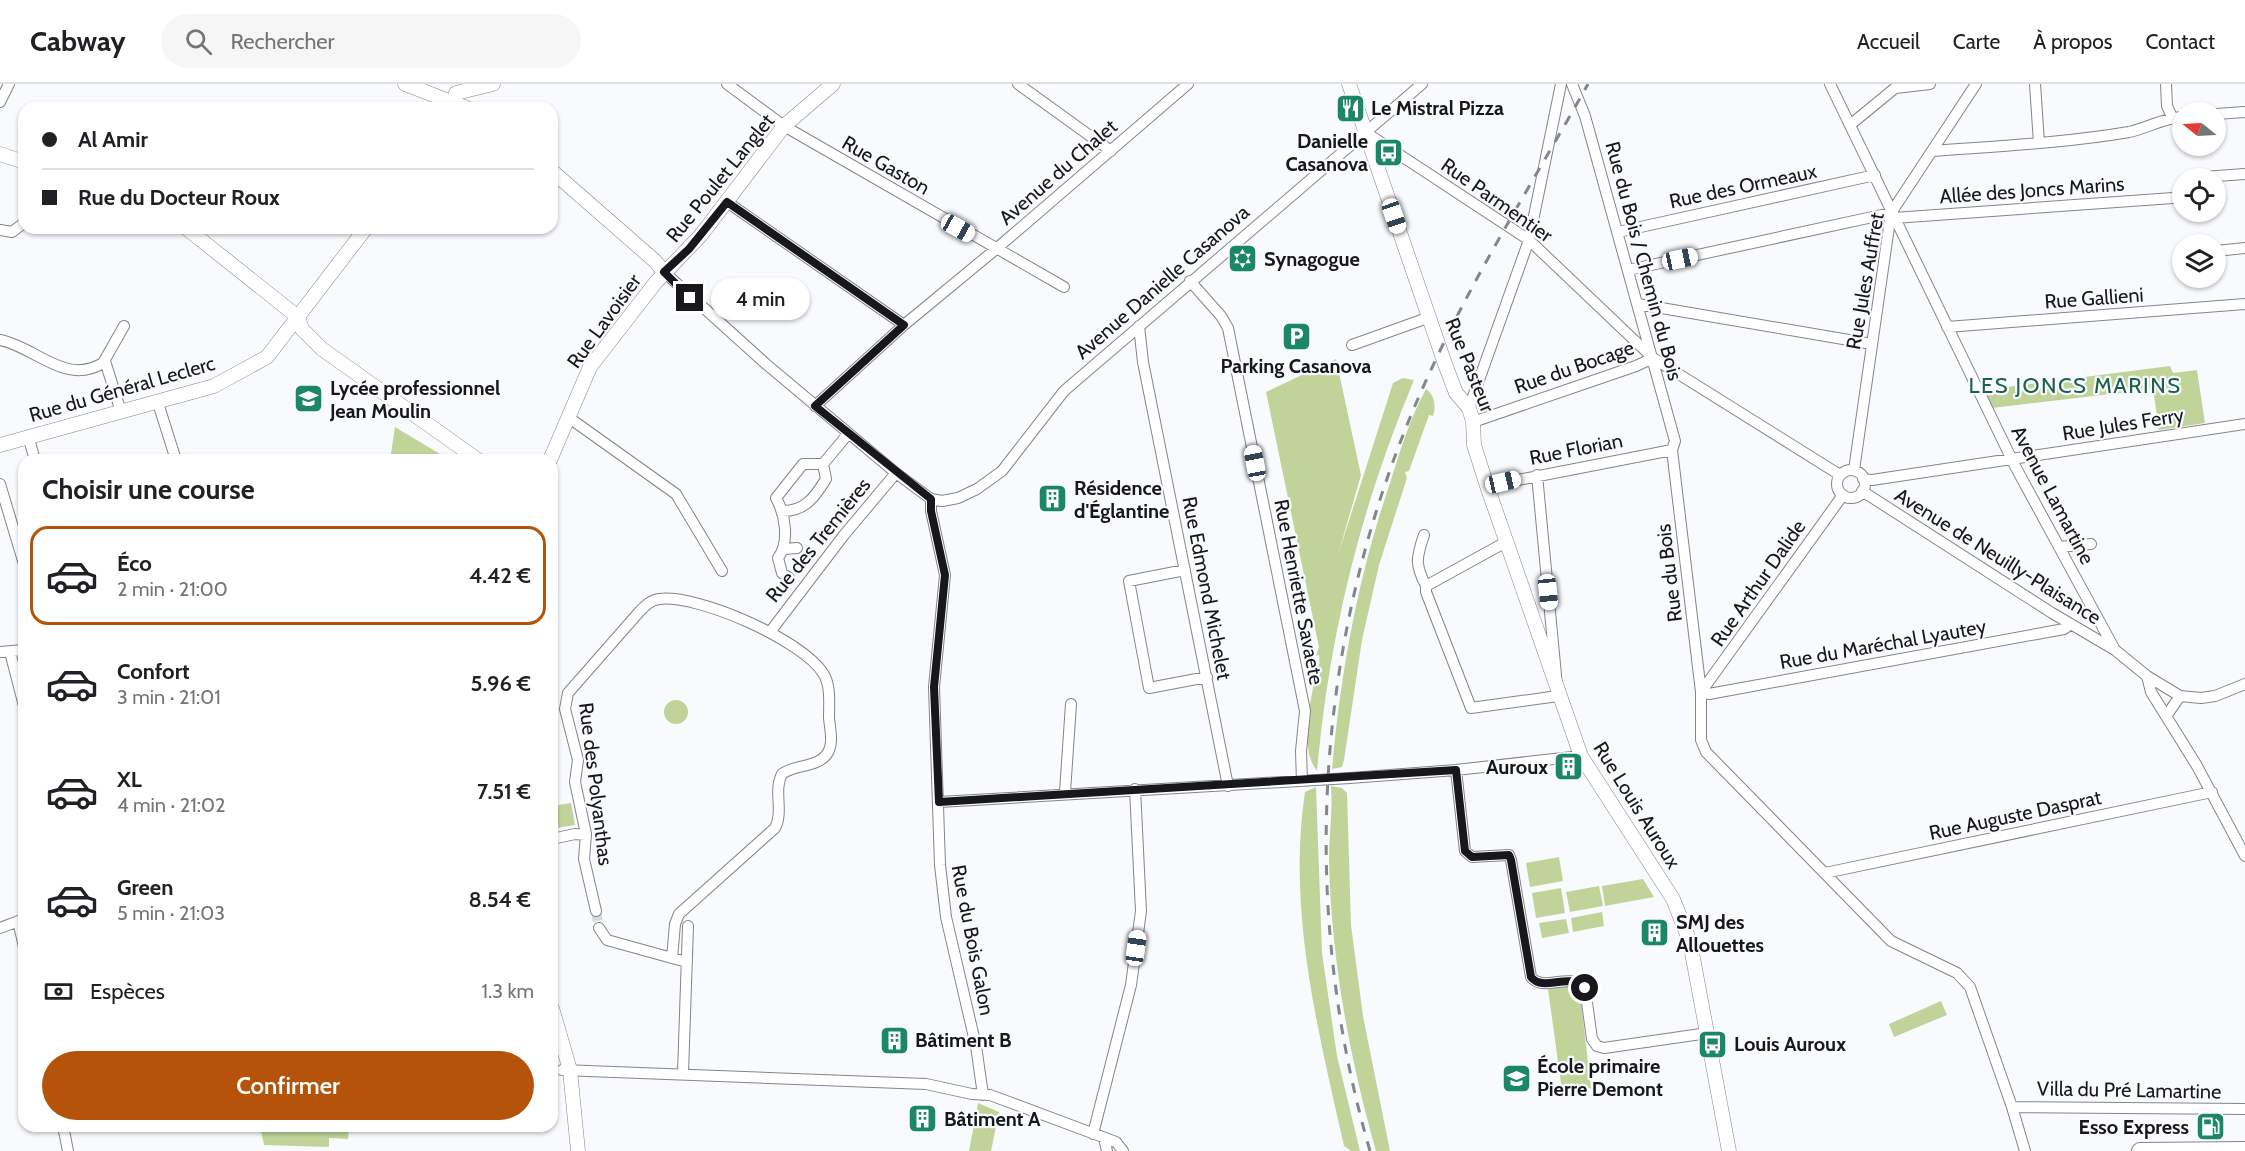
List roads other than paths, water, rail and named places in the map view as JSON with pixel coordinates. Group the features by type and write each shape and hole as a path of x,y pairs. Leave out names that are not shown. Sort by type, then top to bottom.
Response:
{"main road":[{"path":"2140,1151 2245,1149"}],"street":[{"path":"0,102 9,84"},
{"path":"405,84 454,94 493,84"},
{"name":"Rue Gaston","path":"727,84 784,126 1064,287"},
{"name":"Rue Poulet Langlet","path":"664,272 682,255 727,202 784,126 832,84"},
{"path":"1018,84 1111,151"},
{"name":"Avenue du Chalet","path":"815,406 904,325 1188,84"},
{"name":"Rue Pasteur","path":"1349,84 1456,393 1468,408 1473,422 1474,445 1486,486 1558,696"},
{"name":"Avenue Danielle Casanova","path":"931,499 942,501 966,495 1002,471 1057,398 1190,281 1422,84"},
{"path":"1468,408 1529,240 1561,84"},
{"name":"Rue du Bois / Chemin du Bois","path":"1572,84 1585,116 1653,358 1675,441 1672,450"},
{"path":"1850,124 1895,88 1930,84"},
{"path":"2035,84 2039,143"},
{"path":"2166,84 2167,106 2172,112"},
{"name":"Rue Jules Auffret","path":"1854,470 1893,215 1973,85"},
{"name":"Avenue Lamartine","path":"1832,86 2011,459 2115,650 2147,676 2151,692 2212,792 2245,856"},
{"path":"2226,113 2245,112"},
{"path":"1932,151 2039,143 2133,131 2172,119"},
{"name":"Rue Parmentier","path":"1365,132 1529,240 1653,358"},
{"path":"0,154 18,160"},
{"path":"2226,175 2245,174"},
{"name":"Rue des Ormeaux","path":"1618,232 1875,175"},
{"path":"558,176 655,261 704,310 848,434 931,499"},
{"name":"Allée des Joncs Marins","path":"1628,270 1893,215 2172,198"},
{"path":"727,202 904,325"},
{"path":"0,230 12,232 18,228"},
{"path":"194,234 298,317 302,328 322,349 470,454"},
{"name":"Rue du Général Leclerc","path":"0,445 214,386 267,357 361,234"},
{"path":"2226,250 2245,249"},
{"name":"Rue Lavoisier","path":"553,454 587,372 664,272"},
{"name":"Rue Henriette Savaete","path":"1190,281 1221,316 1228,328 1305,711 1301,751 1302,781"},
{"path":"1638,304 1872,344"},
{"name":"Rue Gallieni","path":"1947,327 2245,304"},
{"path":"1352,345 1430,316"},
{"path":"0,340 70,370 91,368 105,361 124,326"},
{"name":"Rue Edmond Michelet","path":"1139,326 1143,362 1228,786"},
{"name":"Rue Edmond Michelet","path":"1126,337 1143,362"},
{"path":"1653,358 1840,476"},
{"name":"Rue du Bocage","path":"1473,422 1636,366 1653,358"},
{"path":"105,361 121,412"},
{"path":"158,403 174,454"},
{"path":"568,417 678,497 722,571"},
{"name":"Rue Jules Ferry","path":"1863,479 1872,480 2245,424"},
{"path":"823,464 848,434"},
{"path":"28,436 33,454"},
{"name":"Rue Florian","path":"1486,486 1672,450"},
{"name":"Rue du Bois","path":"1672,450 1701,692 1701,740 1706,752 1891,941 1958,973 1970,987 2025,1151"},
{"path":"789,578 782,573 778,558 785,549 783,510 776,498 800,467 808,462 823,464"},
{"path":"783,510 797,510 805,506 826,479 823,464"},
{"path":"1854,470 1863,479 1862,491 1853,497 1843,495 1838,487 1840,476 1846,471 1854,470"},
{"name":"Rue des Tremières","path":"770,632 844,535 896,473"},
{"name":"Rue Louis Auroux","path":"1537,475 1558,696 1581,756 1672,899 1690,942 1729,1151"},
{"path":"0,484 18,544"},
{"name":"Avenue de Neuilly-Plaisance","path":"1862,491 2070,624 2115,650"},
{"name":"Rue Arthur Dalide","path":"1701,692 1843,495"},
{"name":"Rue du Bois Galon","path":"931,499 931,511 945,575 934,687 940,865 946,917 976,1046 983,1095"},
{"path":"1424,535 1418,550 1416,568 1426,586 1426,592 1472,708 1558,696"},
{"path":"1426,586 1506,542"},
{"path":"2059,547 2091,544"},
{"path":"785,549 797,548"},
{"path":"1185,570 1129,581 1149,688 1207,677"},
{"name":"Rue des Polyanthas","path":"596,911 584,859 584,836 575,782 578,760 567,718 566,699 571,688 640,611 654,601 669,599 728,613 770,632 818,667 826,679 829,750 820,760 782,774 778,781 780,815 776,828 679,914 675,924 672,958"},
{"name":"Rue du Maréchal Lyautey","path":"1701,692 1709,694 2064,629 2070,624"},
{"path":"5,652 18,689"},
{"path":"2147,676 2180,696 2201,698 2215,696 2245,684"},
{"path":"2167,715 2180,696"},
{"path":"1065,792 1071,704"},
{"path":"939,802 1065,792 1228,786 1456,770 1581,756"},
{"path":"1456,770 1465,851 1472,857 1502,853 1509,855 1511,860 1531,977 1534,981 1540,983 1572,980 1580,982 1585,988 1592,1039 1597,1046 1604,1048 1708,1033"},
{"path":"1093,1134 1131,985 1141,911 1135,789"},
{"name":"Rue Auguste Dasprat","path":"1825,873 2212,792"},
{"path":"558,838 575,834 584,836"},
{"path":"558,844 576,841 584,836"},
{"path":"0,928 18,921"},
{"path":"683,1073 688,926"},
{"path":"599,928 607,940 687,962"},
{"path":"558,1035 566,1070 578,1151"},
{"path":"558,1050 566,1070"},
{"path":"566,1070 927,1083 990,1095 1104,1138 1120,1147"},
{"name":"Villa du Pré Lamartine","path":"2012,1107 2245,1109"},
{"path":"64,1132 68,1151"},
{"path":"1104,1138 1107,1151"}],"tunnel":[{"path":"596,911 599,928"}],"railway":[{"path":"1370,1151 1346,1053 1332,955 1326,855 1330,756 1342,657 1362,560 1392,465 1430,372 1486,262 1588,84"}],"place":[{"name":"Le Mistral Pizza","path":"1350,108"},
{"name":"Danielle Casanova","path":"1389,152"},
{"name":"Synagogue","path":"1243,259"},
{"name":"Parking Casanova","path":"1296,336"},
{"name":"Lycée professionnel Jean Moulin","path":"309,399"},
{"name":"Résidence d'Églantine","path":"1053,499"},
{"name":"Auroux","path":"1569,767"},
{"name":"SMJ des Allouettes","path":"1655,933"},
{"name":"Bâtiment B","path":"894,1040"},
{"name":"Louis Auroux","path":"1713,1044"},
{"name":"École primaire Pierre Demont","path":"1516,1078"},
{"name":"Bâtiment A","path":"923,1119"},
{"name":"Esso Express","path":"2210,1127"}],"district":[{"name":"LES JONCS MARINS","path":"2075,385"}]}
